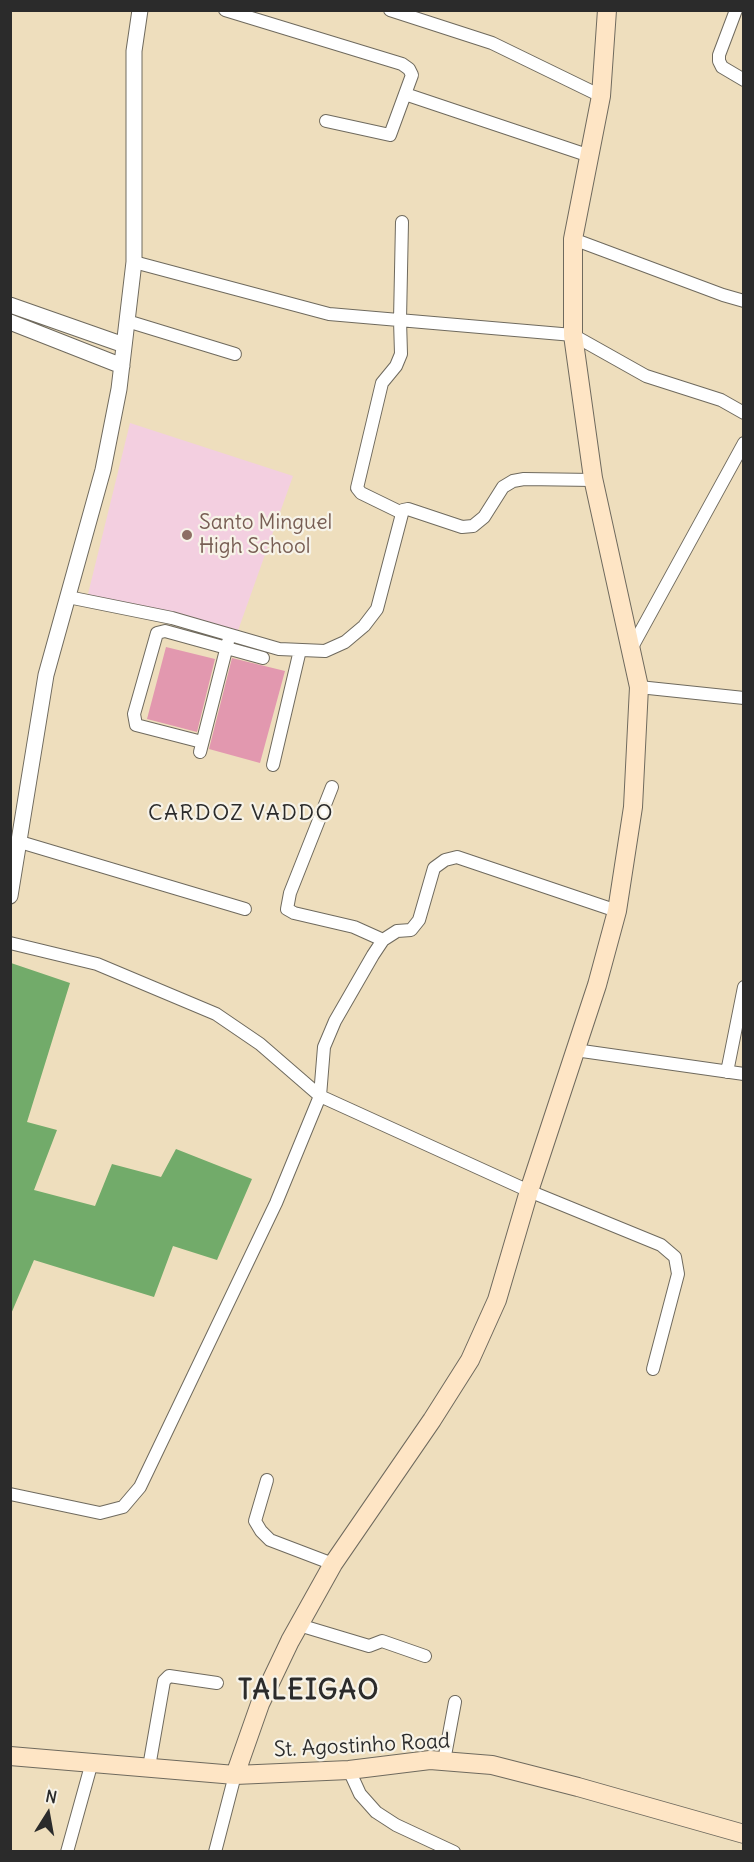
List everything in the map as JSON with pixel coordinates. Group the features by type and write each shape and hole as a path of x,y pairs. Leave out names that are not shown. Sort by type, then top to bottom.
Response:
{"main road":[{"path":"235,1775 260,1704 299,1624 333,1564 432,1420 470,1360 497,1300 529,1191 597,985 617,911 633,807 639,687 594,480 573,335 573,239 601,96 607,10"},
{"name":"St. Agostinho Road","path":"10,1756 235,1775 350,1770 430,1760 492,1765 744,1834"}],"street":[{"path":"10,896 46,675 103,470 122,366 134,262 134,51 140,10"},
{"path":"225,10 402,64 409,69 412,75 390,135 326,121"},
{"path":"390,10 492,43 601,96"},
{"path":"736,10 719,55 719,61 723,67 744,80"},
{"path":"405,94 591,156"},
{"path":"402,222 401,354 396,366 382,383 357,488 361,493 402,513"},
{"path":"573,239 744,301"},
{"path":"134,262 329,314 573,335 645,376 721,400 744,413"},
{"path":"10,305 124,345"},
{"path":"128,321 235,354"},
{"path":"10,322 122,366"},
{"path":"631,649 744,443"},
{"path":"68,597 172,618 279,649 325,651 345,642 364,626 377,609 402,513 405,509 462,527 473,526 484,517 503,487 513,481 524,479 594,480"},
{"path":"230,634 226,649 201,747 136,725 134,714 157,633 165,630 226,649 263,658"},
{"path":"273,765 300,650"},
{"path":"639,687 744,698"},
{"path":"332,787 290,893 287,909 294,913 354,927 383,940"},
{"path":"20,842 245,909"},
{"path":"10,1494 100,1513 123,1507 140,1487 271,1214 320,1096 324,1047 335,1021 383,940 397,931 411,930 419,920 434,868 445,860 457,857 617,911"},
{"path":"10,944 97,964 216,1014 260,1044 320,1096 529,1191 661,1245 675,1257 678,1274 653,1369"},
{"path":"727,1072 744,987"},
{"path":"575,1050 744,1074"},
{"path":"267,1480 255,1521 261,1531 270,1540 333,1564"},
{"path":"299,1624 369,1646 382,1641 425,1656"},
{"path":"149,1767 164,1681 169,1676 217,1683"},
{"path":"444,1761 455,1702"},
{"path":"67,1851 92,1762"},
{"path":"350,1770 360,1794 376,1812 396,1825 454,1851"},
{"path":"215,1851 235,1775"}],"shaded area":[{"name":"Santo Minguel High School","path":"130,423 293,476 235,639 88,594"}],"green space":[{"path":"11,963 70,983 27,1122 57,1130 34,1190 95,1206 112,1164 161,1177 176,1149 252,1179 217,1260 173,1246 154,1297 34,1260 11,1314"}],"building":[{"path":"166,647 215,659 197,732 147,719"},
{"path":"232,658 285,671 260,763 209,749"}],"place":[{"name":"Santo Minguel High School","path":"187,535"}],"district":[{"name":"CARDOZ VADDO","path":"241,814"},
{"name":"TALEIGAO","path":"309,1691"}]}
